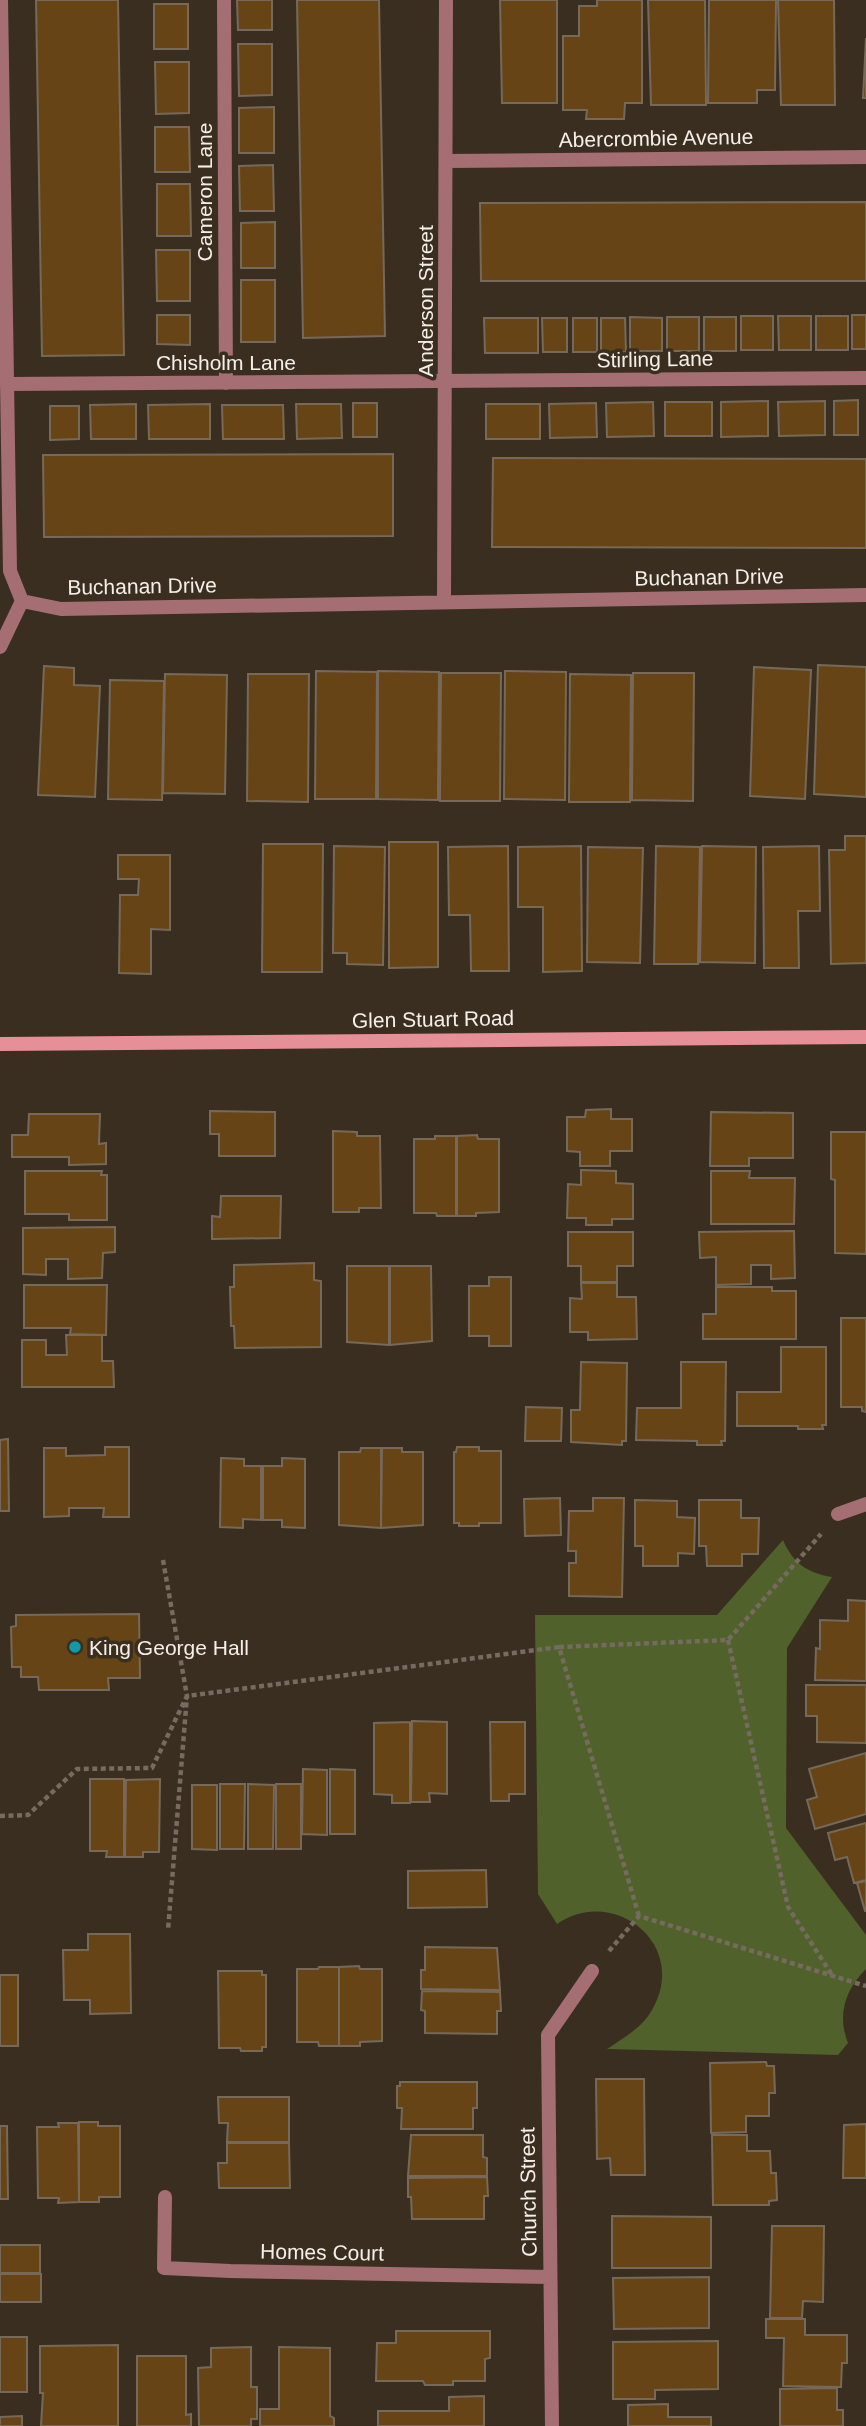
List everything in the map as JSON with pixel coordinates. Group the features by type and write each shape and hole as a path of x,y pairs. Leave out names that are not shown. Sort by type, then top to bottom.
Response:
{"street":[{"path":"0,647 22,601 10,571 1,0"},
{"name":"Cameron Lane","path":"224,0 226,383"},
{"name":"Anderson Street","path":"444,602 446,0"},
{"name":"Abercrombie Avenue","path":"446,161 866,158"},
{"name":"Stirling Lane","path":"445,382 866,378"},
{"name":"Chisholm Lane","path":"6,384 445,382"},
{"name":"Buchanan Drive","path":"22,601 61,609 866,595"},
{"name":"Glen Stuart Road","path":"0,1044 866,1037"},
{"path":"838,1514 866,1504"},
{"name":"Church Street","path":"552,2426 548,2035 592,1971"},
{"name":"Homes Court","path":"165,2197 163,2268 550,2277"}],"path":[{"path":"187,1696 559,1647 728,1640 838,1514"},
{"path":"163,1560 187,1696 168,1930"},
{"path":"728,1640 788,1907 832,1975"},
{"path":"559,1647 639,1916"},
{"path":"0,1815 28,1815 77,1769 152,1768 187,1696"},
{"path":"639,1916 866,1986"},
{"path":"592,1971 639,1916"}],"green space":[{"path":"783,1540 791,1555 802,1566 832,1577 787,1648 786,1828 866,1935 866,1969 848,1994 843,2013 848,2043 838,2055 607,2049 638,2027 652,2010 661,1986 661,1963 653,1944 640,1928 622,1917 601,1912 579,1914 557,1924 538,1894 535,1615 717,1615"}],"building":[{"path":"36,0 118,0 124,355 42,356"},
{"path":"237,0 272,0 272,30 238,30"},
{"path":"297,0 379,0 385,336 303,338"},
{"path":"500,0 557,0 557,103 502,103"},
{"path":"597,0 642,0 642,103 625,103 624,119 586,119 587,110 563,110 563,36 579,36 579,6 597,6"},
{"path":"648,0 705,0 706,105 651,105"},
{"path":"709,0 776,0 775,90 757,90 757,103 708,103"},
{"path":"778,0 834,0 835,105 781,105"},
{"path":"154,4 188,4 188,49 154,49"},
{"path":"866,38 866,98 863,98"},
{"path":"238,44 272,44 272,95 239,96"},
{"path":"155,62 189,62 189,113 156,114"},
{"path":"274,107 274,153 239,153 239,108"},
{"path":"155,127 189,127 190,172 155,172"},
{"path":"273,165 274,211 240,211 239,166"},
{"path":"157,184 190,184 191,236 157,236"},
{"path":"866,202 866,281 481,281 480,203"},
{"path":"275,222 275,268 241,268 241,223"},
{"path":"156,250 190,250 190,301 157,301"},
{"path":"241,280 275,280 275,342 241,342"},
{"path":"157,315 190,315 190,345 157,344"},
{"path":"852,315 866,315 866,349 852,349"},
{"path":"741,316 773,316 773,350 741,350"},
{"path":"778,316 811,316 811,350 779,350"},
{"path":"816,316 848,316 848,350 816,350"},
{"path":"630,317 662,318 662,351 630,351"},
{"path":"667,317 699,317 699,351 667,351"},
{"path":"704,317 736,317 736,351 704,351"},
{"path":"484,318 538,318 538,353 485,353"},
{"path":"542,318 567,318 567,352 543,352"},
{"path":"573,318 597,318 597,352 573,352"},
{"path":"601,318 625,318 626,352 601,352"},
{"path":"858,400 858,435 834,435 834,401"},
{"path":"768,401 768,436 721,437 721,402"},
{"path":"825,401 825,435 779,436 778,402"},
{"path":"653,402 654,436 607,437 606,403"},
{"path":"665,402 712,402 712,436 665,436"},
{"path":"353,403 377,403 377,437 353,437"},
{"path":"596,403 597,437 550,438 549,404"},
{"path":"136,404 136,439 91,439 90,405"},
{"path":"210,404 210,439 149,439 148,405"},
{"path":"296,404 341,404 342,438 297,439"},
{"path":"486,404 540,404 540,439 486,439"},
{"path":"222,405 283,405 284,439 223,439"},
{"path":"50,406 79,406 79,439 50,440"},
{"path":"393,454 393,536 44,537 43,455"},
{"path":"493,458 866,459 866,548 492,547"},
{"path":"818,665 866,667 866,797 814,794"},
{"path":"44,666 74,668 74,685 100,686 95,797 38,795"},
{"path":"754,667 811,670 805,799 750,796"},
{"path":"316,671 377,672 376,799 315,799"},
{"path":"378,671 439,672 438,800 378,799"},
{"path":"505,671 566,672 565,800 504,799"},
{"path":"441,673 501,673 500,801 440,801"},
{"path":"633,673 694,673 693,801 632,800"},
{"path":"165,674 227,675 225,794 163,793"},
{"path":"248,674 309,674 308,802 247,801"},
{"path":"570,674 631,675 630,802 569,802"},
{"path":"110,680 164,681 162,800 108,799"},
{"path":"845,836 866,836 866,963 831,964 829,850 845,850"},
{"path":"389,842 438,842 438,967 389,968"},
{"path":"263,844 323,844 322,972 262,972"},
{"path":"334,846 385,847 383,965 347,964 347,953 333,953"},
{"path":"508,846 509,971 471,971 470,915 449,915 448,847"},
{"path":"581,846 582,971 543,972 543,907 518,907 518,847"},
{"path":"656,846 700,847 698,964 654,964"},
{"path":"702,846 756,847 755,963 700,962"},
{"path":"819,846 820,911 798,911 799,968 764,968 763,847"},
{"path":"588,847 643,848 640,963 587,962"},
{"path":"118,855 170,855 170,930 151,929 151,974 119,973 120,895 138,895 139,879 118,879"},
{"path":"611,1109 611,1119 632,1119 632,1151 610,1151 610,1166 580,1166 580,1152 567,1151 567,1117 585,1117 586,1110"},
{"path":"210,1111 275,1112 275,1156 219,1156 219,1134 210,1134"},
{"path":"711,1112 793,1113 793,1158 749,1158 749,1166 710,1166"},
{"path":"29,1114 100,1114 99,1144 106,1143 106,1164 69,1165 69,1157 12,1157 12,1135 28,1135"},
{"path":"333,1131 357,1132 357,1136 380,1136 381,1208 359,1208 359,1212 333,1212"},
{"path":"831,1132 866,1132 866,1254 835,1253 835,1180 831,1179"},
{"path":"477,1135 478,1139 499,1139 499,1212 457,1216 457,1136"},
{"path":"435,1136 456,1136 456,1216 414,1213 414,1139 435,1139"},
{"path":"581,1170 616,1171 616,1183 633,1184 633,1219 612,1219 612,1225 586,1225 586,1218 567,1218 568,1184 581,1185"},
{"path":"25,1171 102,1171 101,1175 107,1175 107,1220 69,1220 69,1214 25,1214"},
{"path":"711,1171 750,1171 749,1178 795,1178 794,1224 711,1224"},
{"path":"221,1196 281,1196 280,1238 212,1239 212,1216 220,1217"},
{"path":"115,1227 115,1252 103,1253 102,1278 68,1279 68,1259 46,1259 46,1275 23,1274 23,1228"},
{"path":"794,1231 795,1278 771,1279 771,1265 751,1265 751,1284 716,1285 716,1257 700,1258 699,1232"},
{"path":"568,1232 633,1232 633,1266 617,1266 617,1282 581,1282 581,1266 568,1266"},
{"path":"314,1263 314,1280 321,1281 321,1347 235,1348 234,1326 231,1326 230,1287 234,1287 234,1265"},
{"path":"347,1266 389,1266 389,1345 347,1342"},
{"path":"390,1266 431,1266 432,1341 390,1345"},
{"path":"489,1277 511,1277 511,1346 489,1346 489,1336 469,1336 469,1286 489,1286"},
{"path":"581,1283 617,1283 617,1297 636,1297 637,1339 588,1340 588,1332 570,1332 570,1298 582,1299"},
{"path":"24,1285 107,1285 106,1335 70,1334 71,1328 24,1328"},
{"path":"716,1287 772,1287 772,1291 796,1291 796,1339 703,1339 703,1314 716,1314"},
{"path":"841,1318 866,1318 866,1412 862,1411 862,1407 841,1407"},
{"path":"66,1335 102,1335 102,1361 113,1361 114,1387 22,1387 22,1340 46,1340 46,1355 67,1355"},
{"path":"781,1347 826,1347 826,1425 822,1425 823,1429 798,1429 798,1426 737,1426 737,1392 781,1392"},
{"path":"581,1362 627,1363 626,1441 622,1441 622,1445 571,1442 571,1410 580,1410"},
{"path":"681,1362 726,1362 725,1441 721,1441 722,1445 697,1445 697,1441 636,1440 637,1408 681,1408"},
{"path":"526,1407 562,1408 561,1441 525,1441"},
{"path":"8,1439 9,1511 0,1511 0,1440"},
{"path":"105,1447 129,1447 129,1517 103,1517 104,1508 69,1508 69,1516 44,1517 44,1448 66,1448 66,1456 105,1455"},
{"path":"457,1447 501,1451 501,1523 459,1526 459,1523 454,1523 454,1452"},
{"path":"361,1448 381,1448 381,1528 339,1525 339,1452 360,1452"},
{"path":"382,1448 423,1452 423,1525 381,1528"},
{"path":"221,1458 244,1459 244,1466 261,1466 261,1520 243,1519 243,1528 220,1527"},
{"path":"282,1458 305,1459 305,1528 282,1527 282,1520 263,1520 263,1466 282,1466"},
{"path":"560,1498 561,1535 525,1536 524,1499"},
{"path":"593,1498 624,1498 622,1597 569,1596 569,1563 576,1563 576,1551 568,1551 569,1511 593,1511"},
{"path":"635,1500 677,1501 677,1517 695,1518 694,1554 678,1553 678,1566 643,1566 643,1546 635,1546"},
{"path":"699,1500 741,1500 741,1518 759,1518 758,1554 742,1554 742,1566 707,1566 706,1546 699,1546"},
{"path":"848,1600 866,1601 866,1681 815,1680 816,1648 820,1649 820,1620 848,1621"},
{"name":"King George Hall","path":"139,1614 140,1678 108,1678 109,1690 39,1690 38,1677 21,1677 21,1667 12,1667 11,1627 16,1626 16,1615"},
{"path":"806,1685 866,1685 866,1743 817,1742 817,1716 806,1716"},
{"path":"412,1721 447,1722 447,1794 429,1793 430,1802 411,1802"},
{"path":"410,1722 410,1803 392,1803 392,1795 374,1794 374,1723"},
{"path":"490,1722 525,1722 525,1794 509,1794 509,1801 491,1801"},
{"path":"866,1753 866,1814 815,1829 807,1800 817,1797 809,1769"},
{"path":"303,1769 327,1770 327,1835 302,1834"},
{"path":"330,1769 355,1770 355,1834 330,1834"},
{"path":"90,1779 124,1779 124,1857 106,1857 107,1851 90,1851"},
{"path":"160,1779 159,1852 143,1852 143,1857 125,1857 126,1780"},
{"path":"220,1784 245,1784 244,1849 220,1849"},
{"path":"248,1784 274,1785 273,1849 248,1849"},
{"path":"276,1784 301,1784 301,1849 276,1849"},
{"path":"192,1785 217,1785 217,1850 192,1849"},
{"path":"866,1823 866,1880 854,1883 847,1857 835,1860 828,1833"},
{"path":"486,1870 487,1907 408,1908 408,1871"},
{"path":"866,1881 866,1911 865,1911 857,1883"},
{"path":"88,1934 130,1934 131,2013 90,2014 90,2000 64,2000 63,1950 88,1950"},
{"path":"425,1947 497,1948 500,1990 421,1989 421,1970 425,1970"},
{"path":"359,1966 360,1969 382,1969 382,2041 360,2042 360,2046 339,2046 339,1967"},
{"path":"339,1967 339,2046 297,2042 297,1969"},
{"path":"218,1971 262,1971 262,1975 266,1975 266,2047 262,2047 262,2051 219,2048"},
{"path":"0,1975 18,1975 18,2046 0,2046"},
{"path":"422,1991 500,1992 501,2011 497,2011 497,2034 425,2033 425,2011 421,2010"},
{"path":"766,2062 767,2066 774,2066 775,2093 769,2093 769,2116 746,2116 746,2132 711,2133 710,2063"},
{"path":"596,2079 644,2079 645,2175 611,2175 610,2158 597,2159"},
{"path":"400,2082 477,2082 477,2108 473,2108 473,2129 401,2129 402,2108 397,2108 397,2086 400,2086"},
{"path":"218,2097 289,2097 289,2142 227,2142 228,2123 219,2123"},
{"path":"79,2122 98,2122 98,2126 120,2126 120,2197 99,2197 99,2202 79,2202"},
{"path":"58,2123 78,2123 79,2202 58,2203 59,2198 38,2198 37,2127 59,2127"},
{"path":"866,2124 866,2178 843,2178 844,2125"},
{"path":"0,2126 7,2126 8,2199 0,2199"},
{"path":"411,2135 483,2135 483,2157 487,2158 487,2176 408,2176"},
{"path":"712,2135 747,2135 747,2151 770,2151 771,2173 776,2173 777,2200 769,2201 769,2205 713,2205"},
{"path":"227,2143 289,2143 290,2188 219,2188 218,2163 227,2163"},
{"path":"487,2177 488,2196 484,2196 484,2219 412,2219 408,2178"},
{"path":"612,2216 711,2217 711,2268 612,2268"},
{"path":"772,2226 824,2226 823,2302 803,2301 802,2318 770,2318"},
{"path":"0,2245 40,2245 40,2273 0,2273"},
{"path":"0,2274 41,2274 41,2302 0,2302"},
{"path":"709,2277 709,2328 614,2329 613,2278"},
{"path":"766,2319 805,2319 805,2335 847,2335 847,2363 842,2363 841,2387 783,2386 784,2338 766,2338"},
{"path":"396,2331 490,2331 490,2358 485,2359 485,2381 453,2381 453,2385 425,2385 423,2381 376,2381 377,2343 396,2343"},
{"path":"0,2337 27,2337 27,2392 0,2392"},
{"path":"718,2341 718,2389 655,2390 655,2399 613,2399 613,2342"},
{"path":"118,2345 118,2426 41,2426 43,2393 40,2393 40,2346"},
{"path":"251,2347 251,2387 257,2387 257,2419 251,2419 251,2426 199,2426 198,2368 211,2367 211,2348"},
{"path":"279,2347 330,2348 330,2416 334,2418 334,2426 260,2426 260,2409 279,2409"},
{"path":"137,2356 186,2356 186,2415 191,2414 191,2426 137,2426"},
{"path":"837,2388 837,2410 843,2410 843,2426 780,2426 780,2389"},
{"path":"484,2396 484,2426 378,2426 378,2411 449,2411 449,2397"},
{"path":"668,2404 668,2417 711,2417 711,2426 628,2426 628,2405"},
{"path":"22,2416 22,2426 0,2426 0,2417"}],"place":[{"name":"King George Hall","path":"75,1647"}]}
